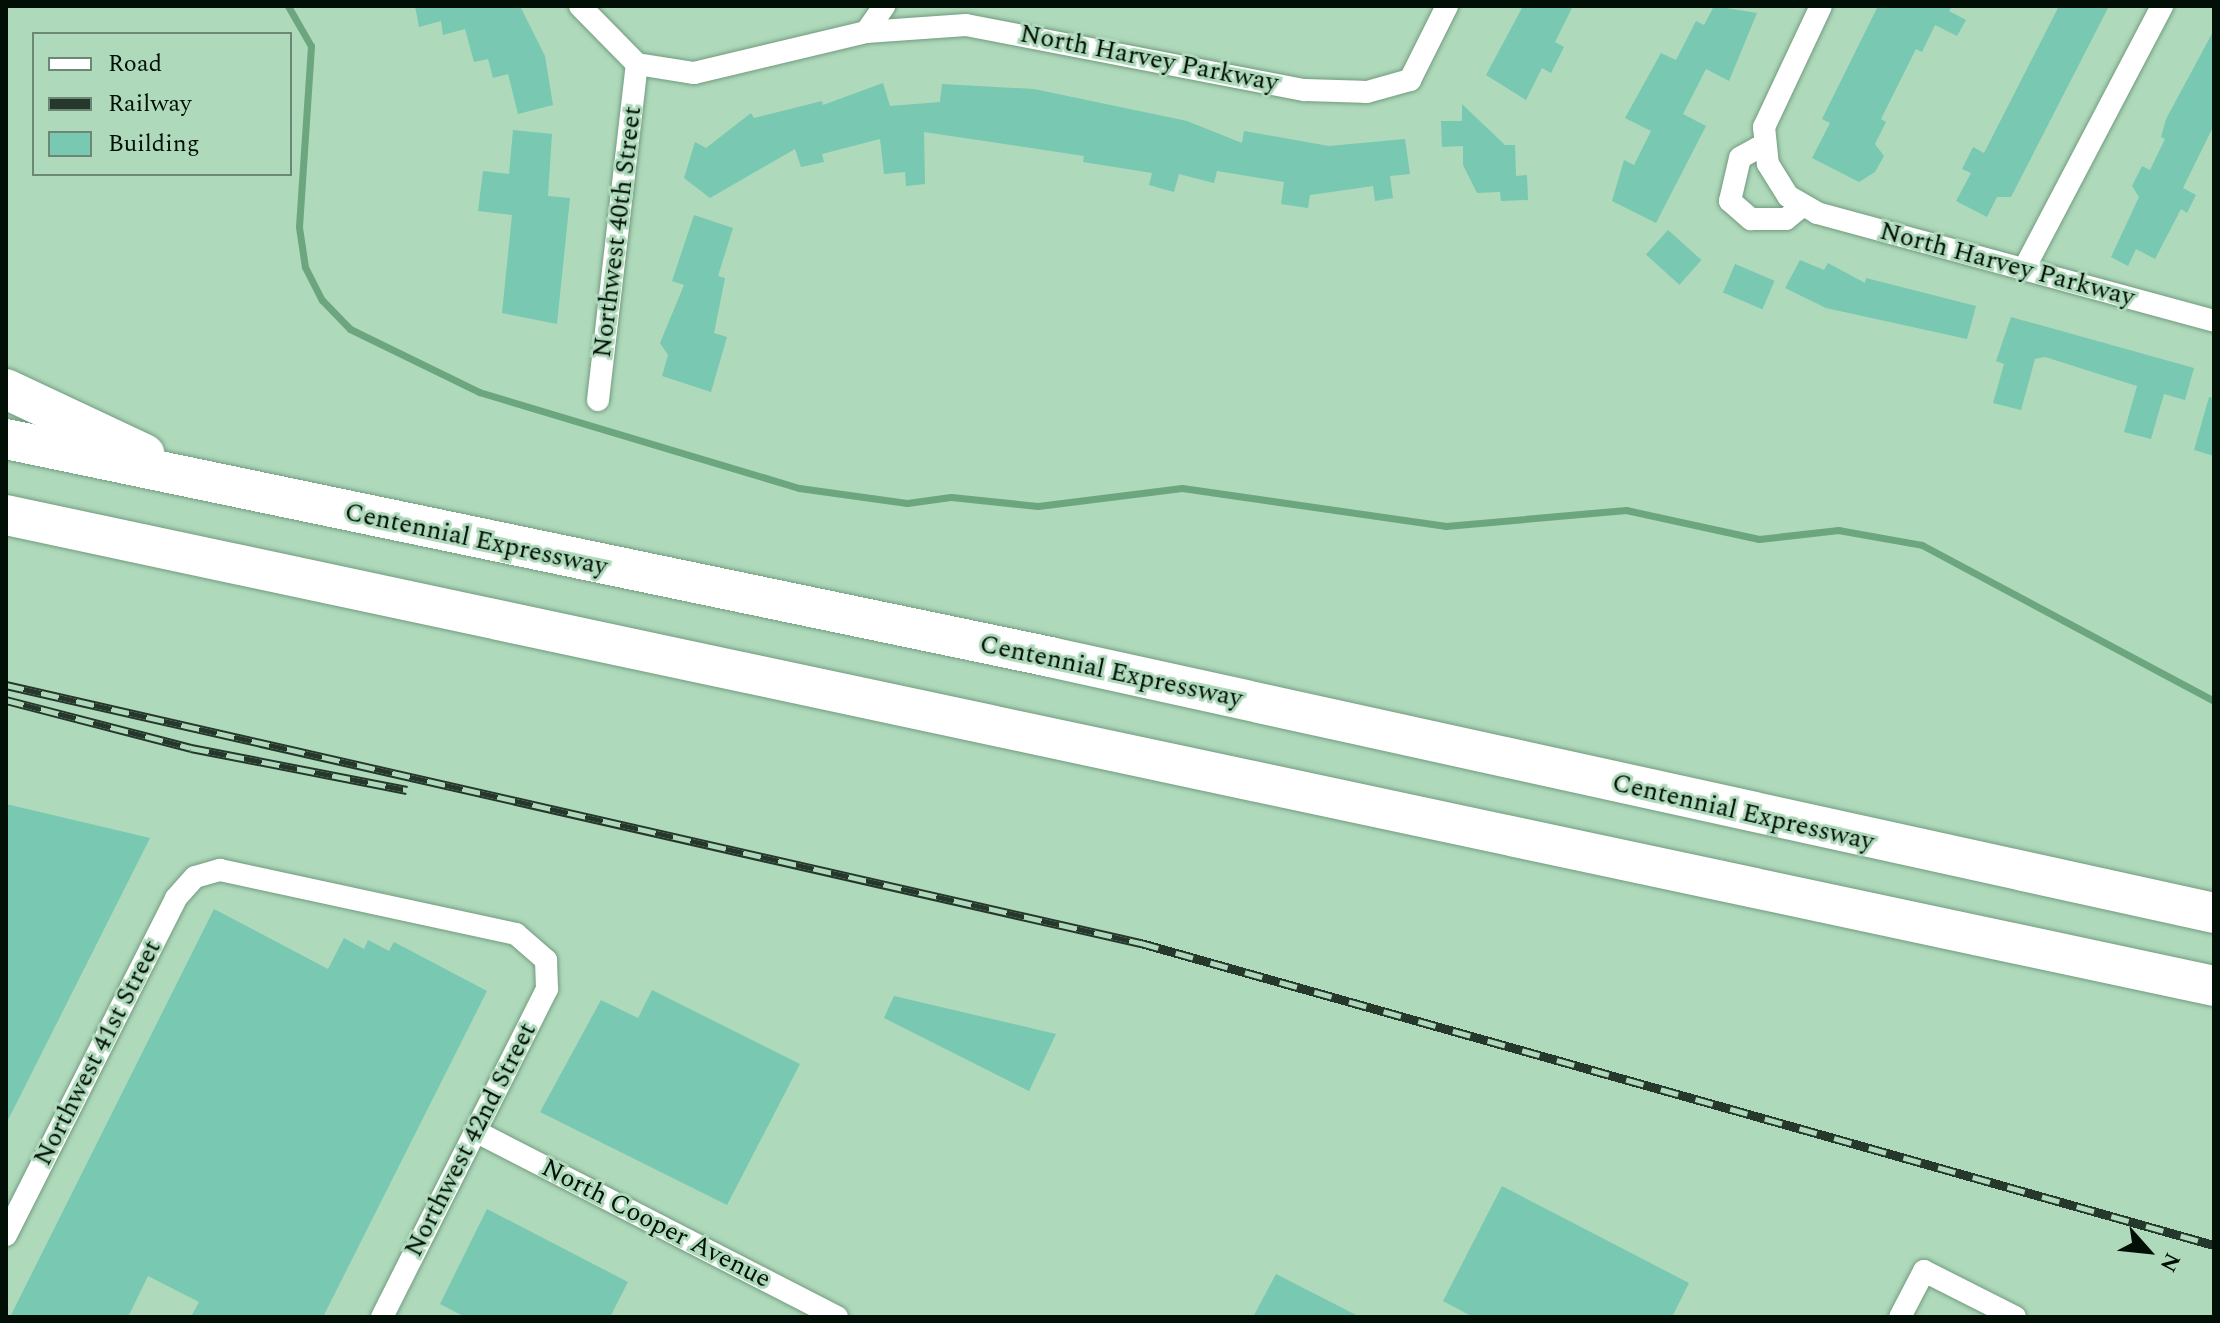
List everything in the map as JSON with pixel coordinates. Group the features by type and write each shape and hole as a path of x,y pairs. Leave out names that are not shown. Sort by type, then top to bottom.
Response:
{"highway":[{"path":"6,389 213,486"},
{"name":"Centennial Expressway","path":"6,439 213,486 1050,657 2214,913"},
{"path":"6,515 2214,986"},
{"path":"2088,887 2214,901"}],"street":[{"path":"580,6 637,64"},
{"path":"866,32 884,6"},
{"name":"North Harvey Parkway","path":"637,64 694,73 866,32 990,17 1305,90 1367,92 1410,80 1447,6"},
{"path":"1763,145 1740,158 1730,201 1751,219 1786,219 1802,206 1779,185 1763,145 1770,107 1821,6"},
{"path":"2024,269 2162,6"},
{"name":"Northwest 40th Street","path":"598,400 637,64"},
{"name":"North Harvey Parkway","path":"1802,206 2214,321"},
{"name":"Northwest 41st Street","path":"6,1235 176,898 195,877 220,870 503,930 529,940 546,960"},
{"name":"Northwest 42nd Street","path":"382,1317 547,989 546,960"},
{"name":"North Cooper Avenue","path":"475,1131 837,1317"},
{"path":"1900,1317 1924,1271 2015,1317"}],"building":[{"path":"415,6 520,6 545,56 553,105 518,114 508,74 493,78 488,59 474,62 465,29 443,35 441,21 419,27"},
{"path":"1523,6 1573,6 1555,42 1564,47 1551,73 1542,68 1526,100 1486,75"},
{"path":"1714,6 1757,13 1729,81 1706,69 1683,114 1706,126 1656,223 1612,201 1624,160 1634,165 1651,131 1625,118 1661,53 1676,60 1696,21 1704,25"},
{"path":"1878,6 1952,6 1949,11 1966,20 1957,36 1935,25 1922,52 1916,49 1881,119 1886,122 1875,144 1884,156 1875,172 1859,182 1812,158 1830,123 1822,119"},
{"path":"2059,6 2109,6 2011,197 1997,197 1987,217 1956,201 1971,173 1962,169 1973,147 1984,153"},
{"path":"2214,30 2214,125 2183,188 2196,195 2187,213 2181,209 2155,259 2136,249 2128,266 2111,257 2139,197 2132,186 2142,166 2150,170 2165,139 2161,137 2166,119"},
{"path":"883,83 890,106 940,102 942,84 1034,89 1187,121 1242,143 1244,131 1329,146 1405,139 1410,174 1390,176 1393,198 1375,201 1373,186 1310,195 1308,208 1281,204 1284,182 1217,171 1214,183 1179,174 1174,192 1149,185 1152,173 1083,162 1084,156 924,132 925,184 906,186 905,172 884,174 880,139 822,154 824,162 801,167 795,149 710,198 684,178 695,142 706,148 751,113 754,118 822,101 823,105"},
{"path":"1462,104 1505,145 1515,145 1516,176 1527,175 1528,200 1501,201 1500,192 1477,193 1463,165 1463,146 1442,147 1441,121 1462,121"},
{"path":"513,130 552,134 548,196 570,198 557,324 502,313 512,215 478,211 483,171 509,174"},
{"path":"694,215 733,228 718,276 725,278 714,333 727,337 711,392 662,376 668,355 660,343 684,285 672,281"},
{"path":"1668,230 1701,260 1679,285 1646,255"},
{"path":"1800,260 1824,270 1828,263 1865,283 1866,278 1976,306 1967,339 1826,308 1785,288"},
{"path":"1735,264 1775,281 1762,309 1723,293"},
{"path":"2011,317 2194,368 2185,400 2164,394 2151,439 2124,432 2137,386 2045,357 2035,359 2021,410 1993,403 2004,364 1996,361"},
{"path":"2209,397 2214,398 2214,456 2194,450"},
{"path":"6,804 150,838 6,1124"},
{"path":"214,909 328,969 344,938 364,949 368,940 389,951 394,942 487,991 323,1317 191,1317 199,1302 148,1276 128,1317 10,1317"},
{"path":"652,990 800,1064 727,1205 540,1112 601,1000 638,1018"},
{"path":"894,996 1056,1034 1029,1091 884,1018"},
{"path":"1502,1186 1689,1283 1672,1317 1473,1317 1443,1301"},
{"path":"487,1209 628,1282 610,1317 465,1317 440,1304"},
{"path":"1276,1274 1360,1317 1253,1317"}],"waterway":[{"path":"288,6 311,46 299,227 305,267 322,300 350,329 479,392 799,488 907,503 951,497 1038,506 1182,488 1446,526 1626,510 1759,539 1838,530 1922,545 2214,701"}],"railway":[{"path":"6,685 1141,943 2214,1245"},
{"path":"6,700 191,748 407,790"}]}
